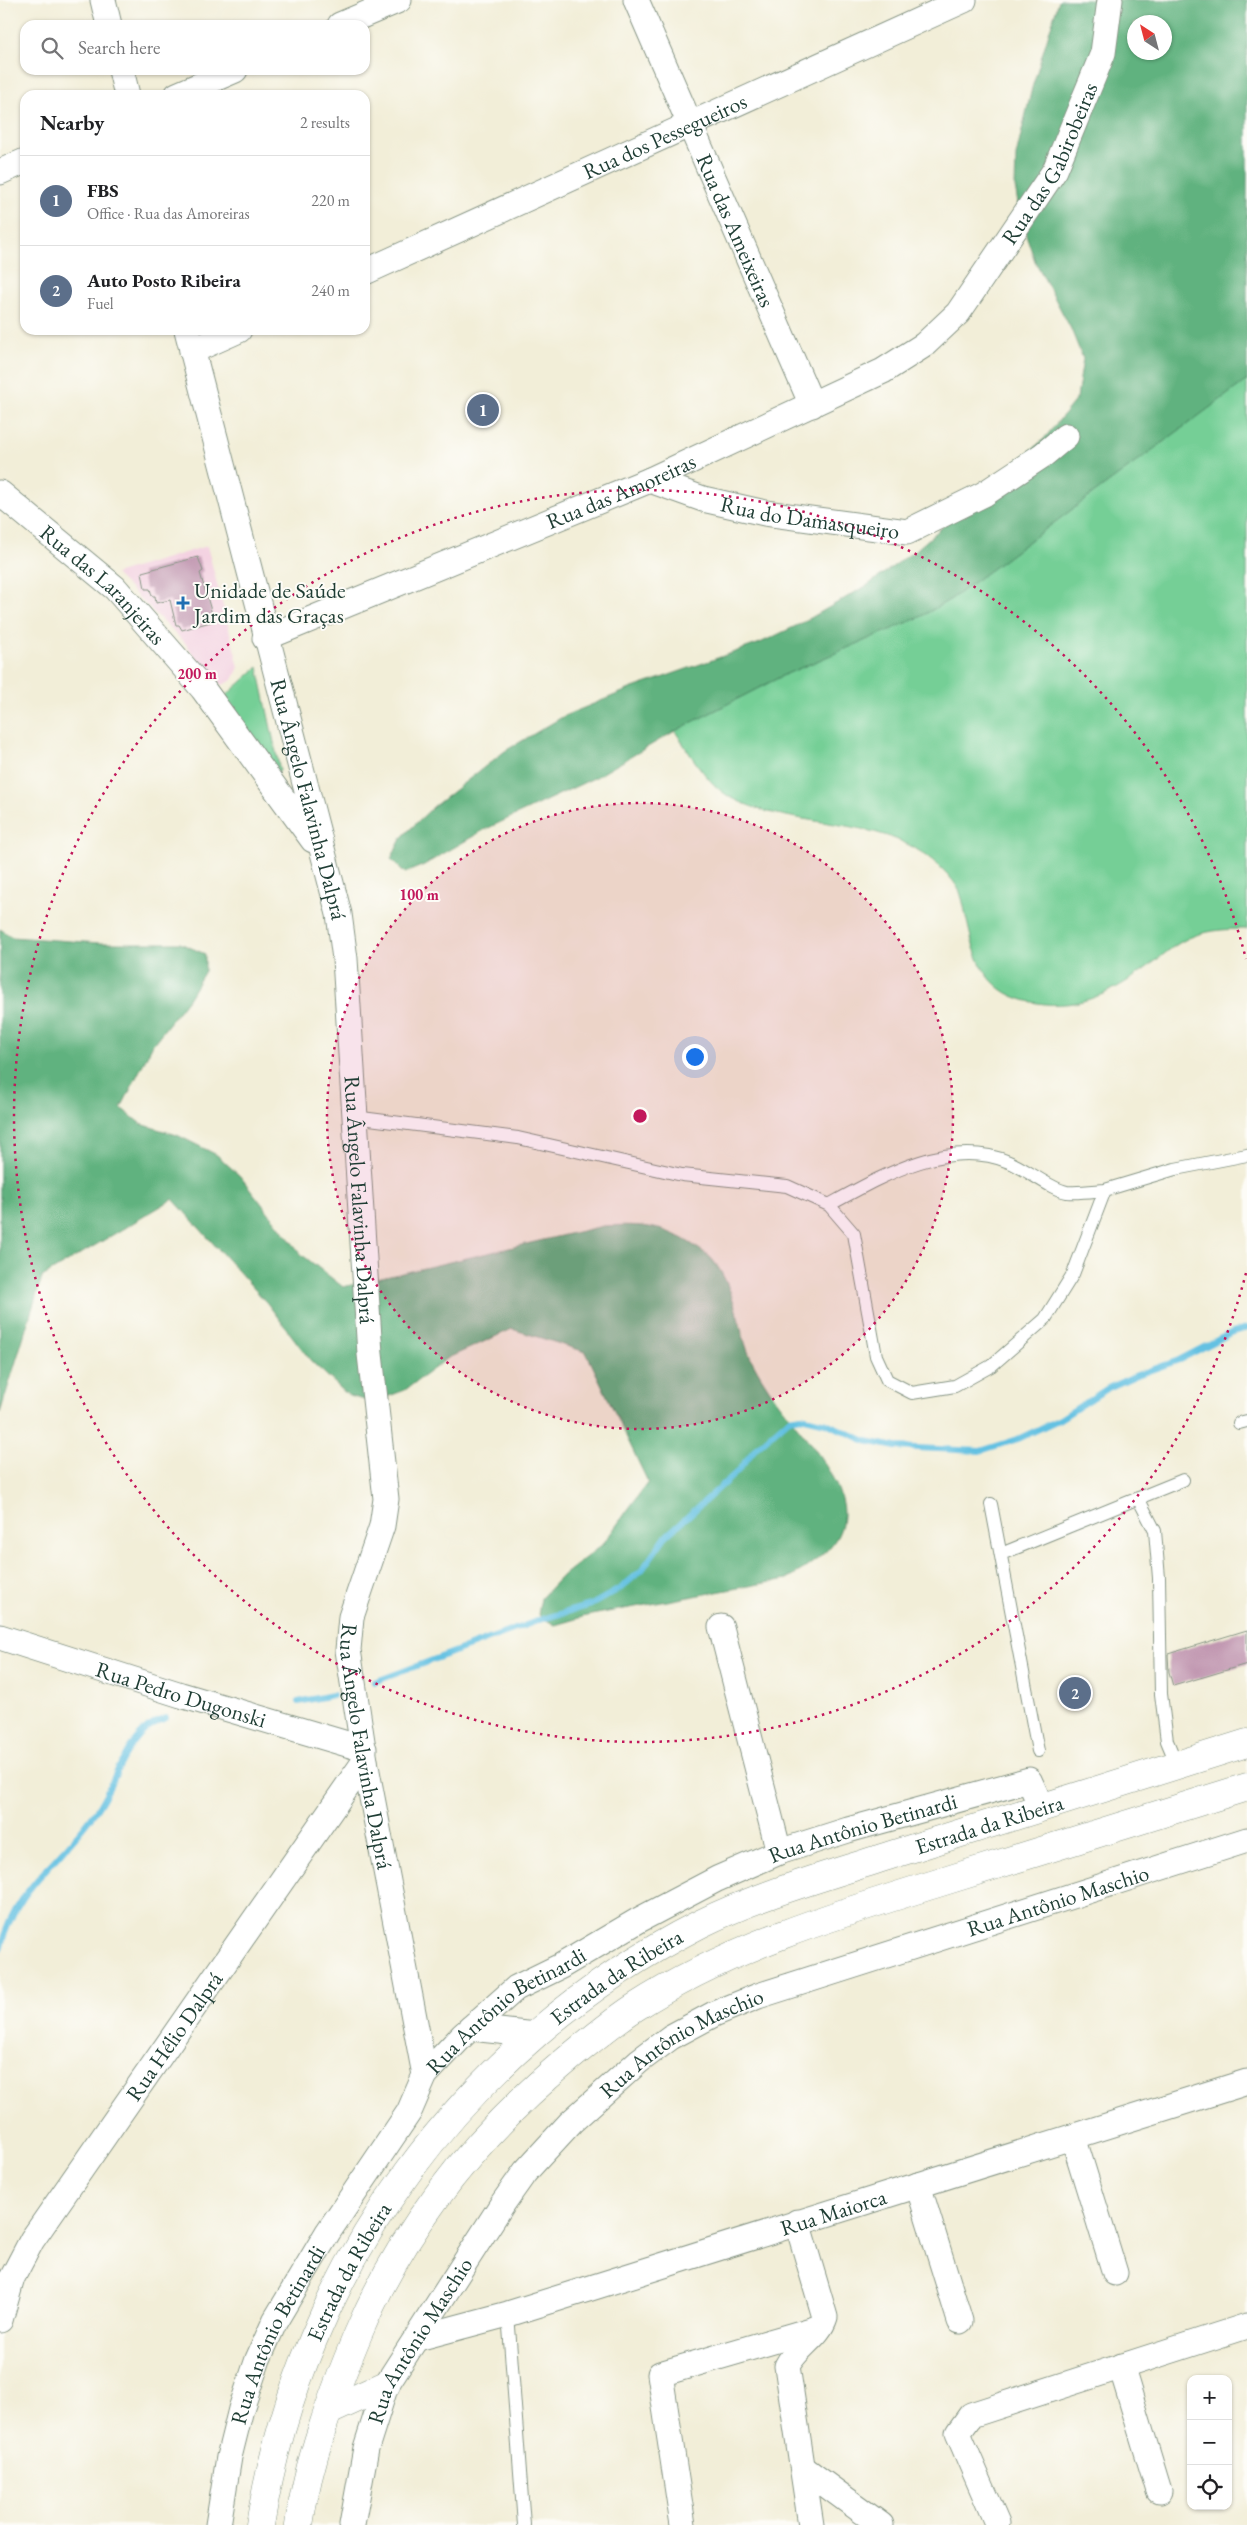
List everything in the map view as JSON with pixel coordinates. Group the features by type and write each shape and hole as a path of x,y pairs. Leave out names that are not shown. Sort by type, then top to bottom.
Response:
{"main road":[{"name":"Estrada da Ribeira","path":"260,2525 268,2478 277,2442 302,2363 334,2293 366,2234 401,2180 446,2123 484,2081 535,2034 607,1980 701,1924 748,1903 1041,1806 1247,1743"},
{"name":"Estrada da Ribeira","path":"300,2525 310,2475 329,2411 367,2313 386,2274 431,2204 480,2141 535,2086 633,2008 716,1963 786,1933 906,1893 1247,1787"},
{"path":"329,2411 386,2385"}],"street":[{"path":"103,0 109,20"},
{"path":"352,20 399,0"},
{"name":"Rua das Ameixeiras","path":"636,0 812,405"},
{"name":"Rua dos Pessegueiros","path":"370,270 964,0"},
{"name":"Rua das Gabirobeiras","path":"958,312 1055,170 1103,53 1110,0"},
{"path":"122,75 126,90"},
{"path":"189,90 223,75"},
{"path":"0,172 20,163"},
{"name":"Rua das Amoreiras","path":"265,638 650,480 812,405 883,371 924,345 958,312"},
{"path":"189,341 216,335"},
{"name":"Rua Ângelo Falavinha Dalprá","path":"189,341 245,549 265,638 339,914 345,959 370,1354 386,1499 382,1526 351,1617 348,1650 364,1755 425,2075"},
{"name":"Rua do Damasqueiro","path":"650,480 703,499 765,513 907,532 984,494 1066,436"},
{"name":"Rua das Laranjeiras","path":"0,493 115,588 203,689 322,853"},
{"path":"721,1627 779,1852"},
{"name":"Rua Pedro Dugonski","path":"0,1637 364,1755"},
{"name":"Rua Hélio Dalprá","path":"0,2320 12,2278 32,2240 364,1755"},
{"name":"Rua Antônio Betinardi","path":"218,2525 229,2457 241,2409 258,2359 275,2321 328,2232 409,2112 425,2075 471,2028 516,1988 560,1966 678,1899 779,1852 848,1830 1029,1780 1041,1806"},
{"name":"Rua Antônio Maschio","path":"352,2525 366,2448 386,2385 418,2338 503,2203 548,2144 594,2099 671,2037 714,2014 758,1996 1247,1840"},
{"path":"471,2028 535,2034"},
{"name":"Rua Maiorca","path":"418,2338 508,2314 1247,2082"},
{"path":"1073,2137 1115,2273"},
{"path":"918,2186 960,2321"},
{"path":"797,2222 825,2317 822,2326 794,2353 786,2366 811,2525"},
{"path":"683,2525 660,2374 822,2326"},
{"path":"997,2523 958,2433 970,2415 1247,2326"},
{"path":"1121,2366 1158,2491"},
{"path":"803,2468 881,2525"}],"lane":[{"path":"354,1116 518,1138 682,1175 788,1186 830,1205 854,1234 876,1356 887,1380 912,1393 955,1386 991,1366 1045,1319 1073,1274 1105,1190"},
{"path":"830,1205 879,1178 935,1157 966,1154 1008,1161 1065,1192 1105,1190 1175,1169 1247,1155"},
{"path":"1001,1554 1184,1480"},
{"path":"1138,1498 1155,1531 1159,1578 1161,1694 1167,1741 1177,1765"},
{"path":"991,1504 1038,1750"},
{"path":"508,2314 524,2525"}],"shaded area":[{"name":"Unidade de Saúde Jardim das Graças","path":"207,546 239,667 233,680 222,685 209,679 186,644 115,574"}],"green space":[{"path":"1059,0 1247,0 1247,380 951,599 920,617 784,675 675,731 596,777 484,830 424,865 405,873 391,859 402,837 433,807 505,751 564,716 630,689 760,643 800,624 868,585 917,549 1044,439 1077,398 1083,359 1071,329 1035,261 1021,220 1015,187 1016,156 1032,88"},
{"path":"1247,380 1247,929 1213,931 1189,938 1174,946 1129,980 1090,999 1060,1004 1027,1001 1001,989 983,969 972,941 963,900 957,886 943,870 921,852 899,840 875,832 801,819 753,807 722,792 692,758 675,731 784,675 920,617 951,599"},
{"path":"258,667 280,771 273,773 221,700"},
{"path":"0,929 12,937 100,943 180,943 205,954 205,971 188,999 153,1044 121,1108 141,1124 177,1135 217,1155 240,1176 301,1254 343,1287 603,1226 629,1225 663,1230 708,1255 718,1268 729,1290 747,1349 757,1370 774,1397 824,1463 834,1481 841,1498 843,1514 842,1525 832,1545 815,1561 787,1579 586,1616 555,1625 538,1615 541,1598 563,1575 603,1544 648,1482 586,1352 512,1329 448,1358 405,1390 373,1402 349,1396 311,1361 267,1303 173,1199 42,1277 0,1413"}],"building":[{"path":"198,557 203,571 200,573 214,621 182,630 179,625 176,625 170,600 156,603 155,596 152,596 150,589 145,589 142,572"},
{"path":"1247,1630 1247,1664 1173,1686 1169,1672 1168,1654"}],"waterway":[{"path":"374,1682 542,1619 591,1605 621,1588 642,1570 665,1537 737,1472 756,1448 789,1419 801,1417 826,1423 866,1441 896,1447 980,1451 1018,1439 1060,1419 1108,1388 1179,1360 1233,1332 1247,1328"},
{"path":"298,1702 333,1695"},
{"path":"0,1949 7,1926 17,1907 29,1889 86,1825 106,1794 133,1743 153,1724 166,1718"}],"place":[{"name":"FBS","path":"483,410"},
{"name":"Unidade de Saúde Jardim das Graças","path":"183,603"},
{"name":"Auto Posto Ribeira","path":"1075,1693"}]}
